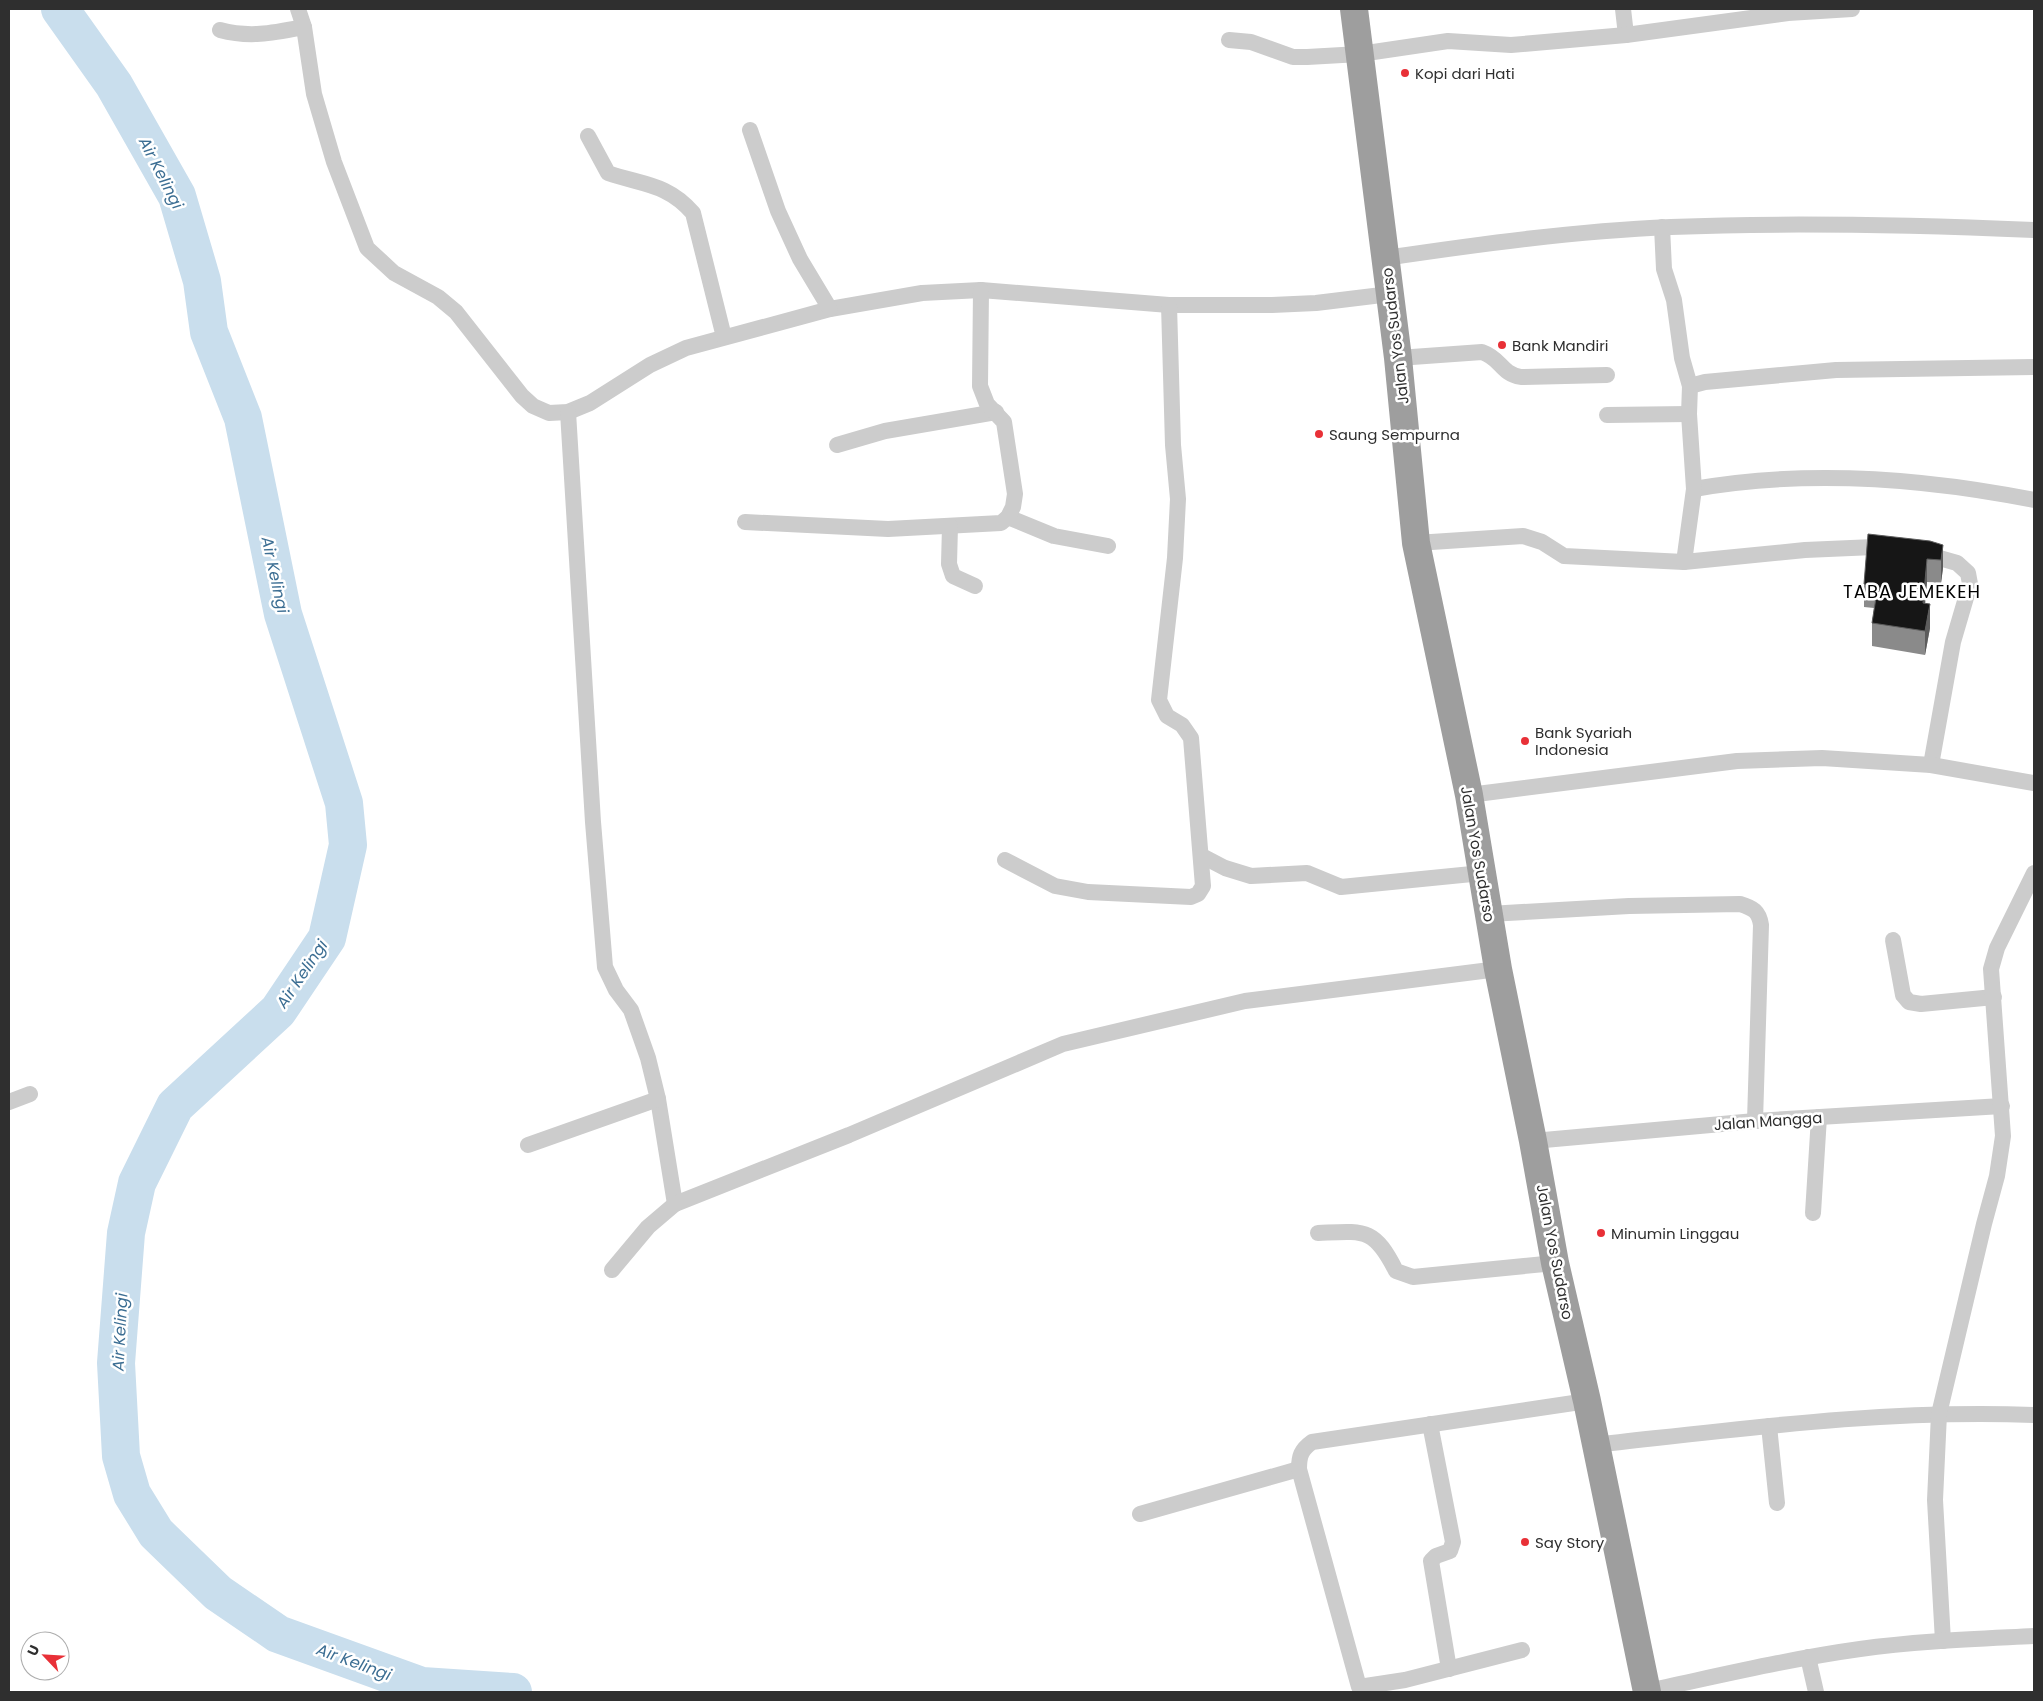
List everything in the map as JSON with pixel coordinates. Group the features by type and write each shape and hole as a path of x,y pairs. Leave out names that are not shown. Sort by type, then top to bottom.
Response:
{"highway":[{"name":"Jalan Yos Sudarso","path":"1354,9 1398,358 1416,543 1469,795 1498,969 1533,1141 1555,1263 1587,1401 1594,1445 1647,1692"}],"street":[{"path":"298,9 304,28 314,94 334,162 367,248 394,273 438,297 456,312 522,396 533,406 549,413 568,412 590,403 670,354 830,309 922,293 981,290 1169,305 1316,303 1390,294"},
{"path":"1623,9 1626,35"},
{"path":"1229,40 1251,42 1293,57 1360,54 1448,41 1511,45 1626,35 1788,11 1852,9"},
{"path":"220,30 240,36 304,28"},
{"path":"750,130 778,211 800,259 830,309"},
{"path":"588,136 608,173 659,187 682,201 693,213 724,338"},
{"path":"1385,258 1512,239 1662,228 1921,225 2034,230"},
{"path":"1662,228 1664,270 1674,300 1682,358 1690,386 1689,414 1694,490 1684,562"},
{"path":"745,522 888,529 1001,523 1008,517 1013,507 1014,494 1004,422 987,404 980,386 981,290"},
{"path":"1005,860 1055,886 1088,892 1191,897 1198,894 1203,886 1191,738 1182,725 1167,716 1159,700 1175,558 1178,500 1173,445 1169,305"},
{"path":"1398,358 1482,352 1492,356 1509,375 1521,377 1607,375"},
{"path":"1690,386 1705,382 1836,370 2034,367"},
{"path":"568,412 593,822 605,967 616,990 632,1010 648,1058 658,1099 675,1204"},
{"path":"837,445 885,431 996,412"},
{"path":"1607,415 1689,414"},
{"path":"1694,490 1764,480 1817,478 1903,480 1971,488 2034,500"},
{"path":"1008,517 1054,536 1108,546"},
{"path":"950,526 949,564 953,576 975,586"},
{"path":"1416,543 1522,536 1542,542 1564,556 1684,562 1805,550 1874,547 1932,554 1957,563 1968,572 1970,584 1953,642 1931,765"},
{"path":"1469,795 1737,761 1822,758 1931,765 2034,783"},
{"path":"1202,856 1225,868 1251,876 1307,873 1341,887 1482,873"},
{"path":"1943,1641 1935,1500 1939,1414 1997,1176 2003,1136 1992,969 1993,959 2034,873"},
{"path":"1489,914 1629,906 1740,904 1753,908 1759,915 1761,925 1755,1121"},
{"path":"1893,940 1903,995 1909,1002 1921,1004 1994,997"},
{"path":"612,1270 648,1227 675,1204 849,1135 1063,1044 1245,1001 1498,969"},
{"path":"9,1102 30,1094"},
{"path":"528,1145 658,1099"},
{"name":"Jalan Mangga","path":"1533,1141 1755,1121 2002,1106"},
{"path":"1813,1212 1819,1117"},
{"path":"1318,1233 1359,1232 1369,1236 1381,1244 1396,1271 1413,1277 1555,1263"},
{"path":"1522,1650 1406,1680 1355,1690 1299,1469 1302,1450 1312,1442 1587,1401"},
{"path":"1594,1445 1869,1416 1968,1412 2034,1415"},
{"path":"1430,1424 1454,1542 1450,1551 1432,1559 1431,1567 1449,1669"},
{"path":"1769,1426 1777,1502"},
{"path":"1140,1514 1299,1469"},
{"path":"1647,1692 1808,1657 1861,1649 1943,1641 2034,1636"},
{"path":"1808,1657 1816,1692"}],"building":[{"path":"1868,534 1930,541 1943,545 1941,560 1927,559 1923,603 1930,604 1925,631 1872,623 1878,585 1864,584"}],"waterway":[{"name":"Air Kelingi","path":"60,9 114,85 177,196 202,281 209,332 243,418 283,614 344,803 348,845 327,938 278,1011 175,1106 137,1183 126,1233 116,1363 121,1456 132,1494 156,1533 218,1593 278,1634 422,1686 513,1692"}],"place":[{"name":"Kopi dari Hati","path":"1405,73"},
{"name":"Bank Mandiri","path":"1502,345"},
{"name":"Saung Sempurna","path":"1319,434"},
{"name":"Bank Syariah Indonesia","path":"1525,741"},
{"name":"Minumin Linggau","path":"1601,1233"},
{"name":"Say Story","path":"1525,1542"}],"district":[{"name":"TABA JEMEKEH","path":"1912,591"}]}
